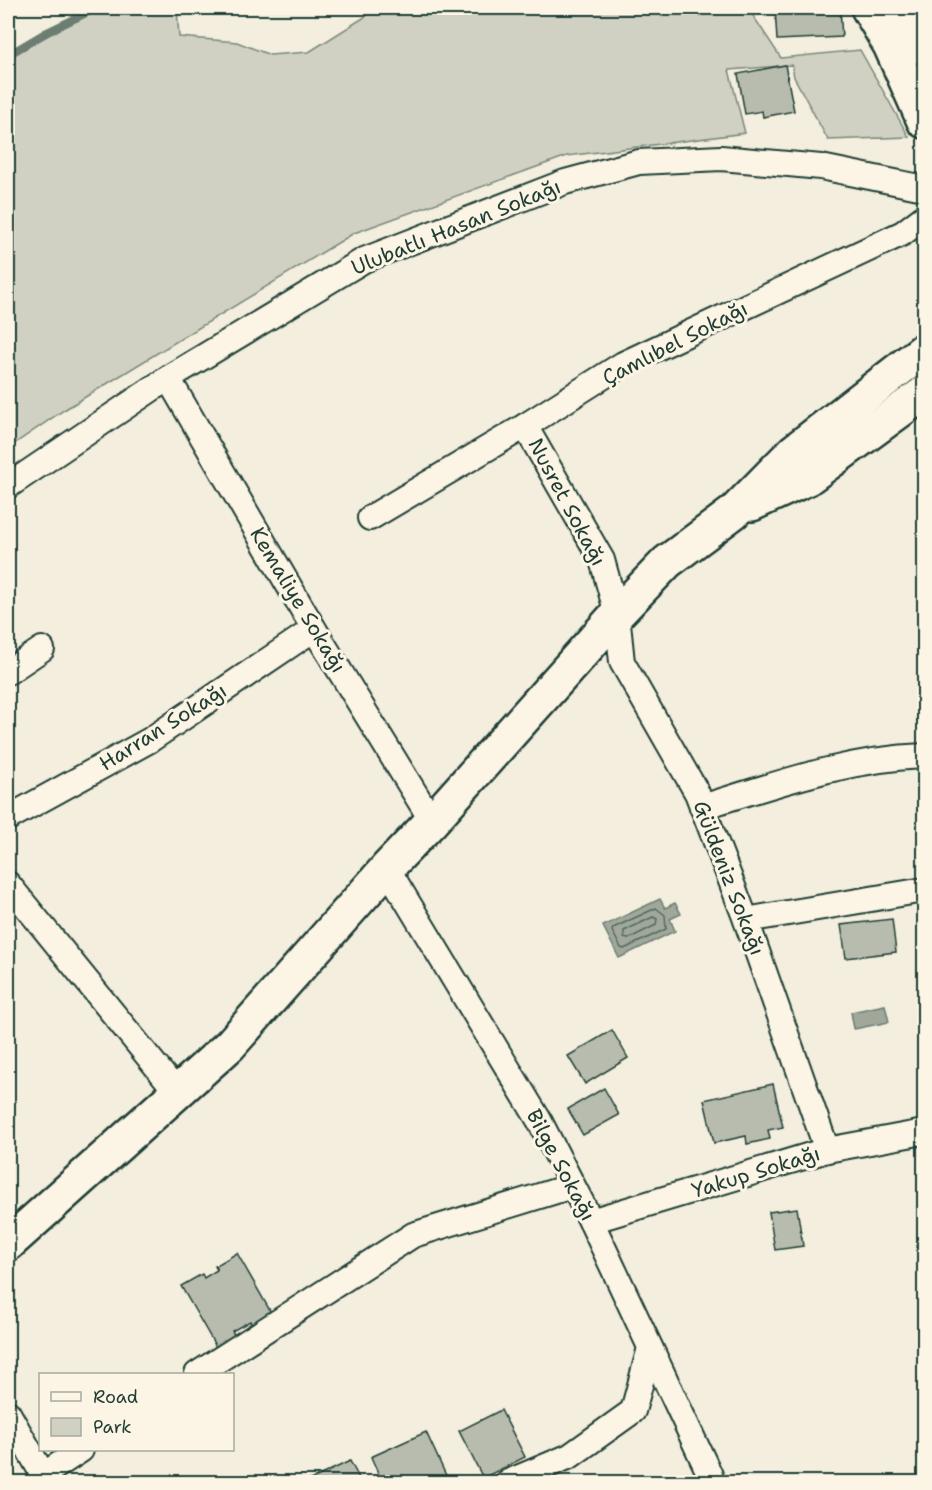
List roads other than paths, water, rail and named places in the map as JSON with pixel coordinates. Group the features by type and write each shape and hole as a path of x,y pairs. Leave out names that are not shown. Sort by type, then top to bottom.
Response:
{"main road":[{"path":"868,8 890,45 924,121"},
{"path":"903,8 924,48"},
{"path":"8,1244 230,1045 617,614 668,562 734,512 794,451 924,350"},
{"path":"734,512 808,478 924,393"}],"street":[{"name":"Ulubatlı Hasan Sokağı","path":"8,486 168,378 364,260 565,182 639,162 721,158 821,167 924,188"},
{"name":"Çamlıbel Sokağı","path":"370,518 525,426 623,364 903,233 924,217"},
{"name":"Kemaliye Sokağı","path":"168,378 314,629 432,821"},
{"name":"Nusret Sokağı","path":"525,426 602,560 617,614"},
{"name":"Güldeniz Sokağı","path":"617,614 622,662 697,793 746,920 827,1150"},
{"name":"Harran Sokağı","path":"8,818 150,740 314,629"},
{"path":"8,672 42,649"},
{"path":"702,807 833,767 881,759 924,756"},
{"name":"Bilge Sokağı","path":"387,868 539,1120 591,1221 710,1475"},
{"path":"8,884 177,1092"},
{"path":"746,920 924,890"},
{"name":"Yakup Sokağı","path":"591,1221 827,1150 924,1132"},
{"path":"199,1373 413,1235 573,1186"},
{"path":"508,1482 570,1456 633,1412 650,1348"},
{"path":"8,1413 45,1479 79,1451"}],"water":[{"path":"660,899 665,908 675,903 681,914 670,919 675,931 619,958 603,926"},
{"path":"885,1005 889,1022 854,1029 851,1012"}],"waterway":[{"path":"8,55 47,32 97,8"}]}
